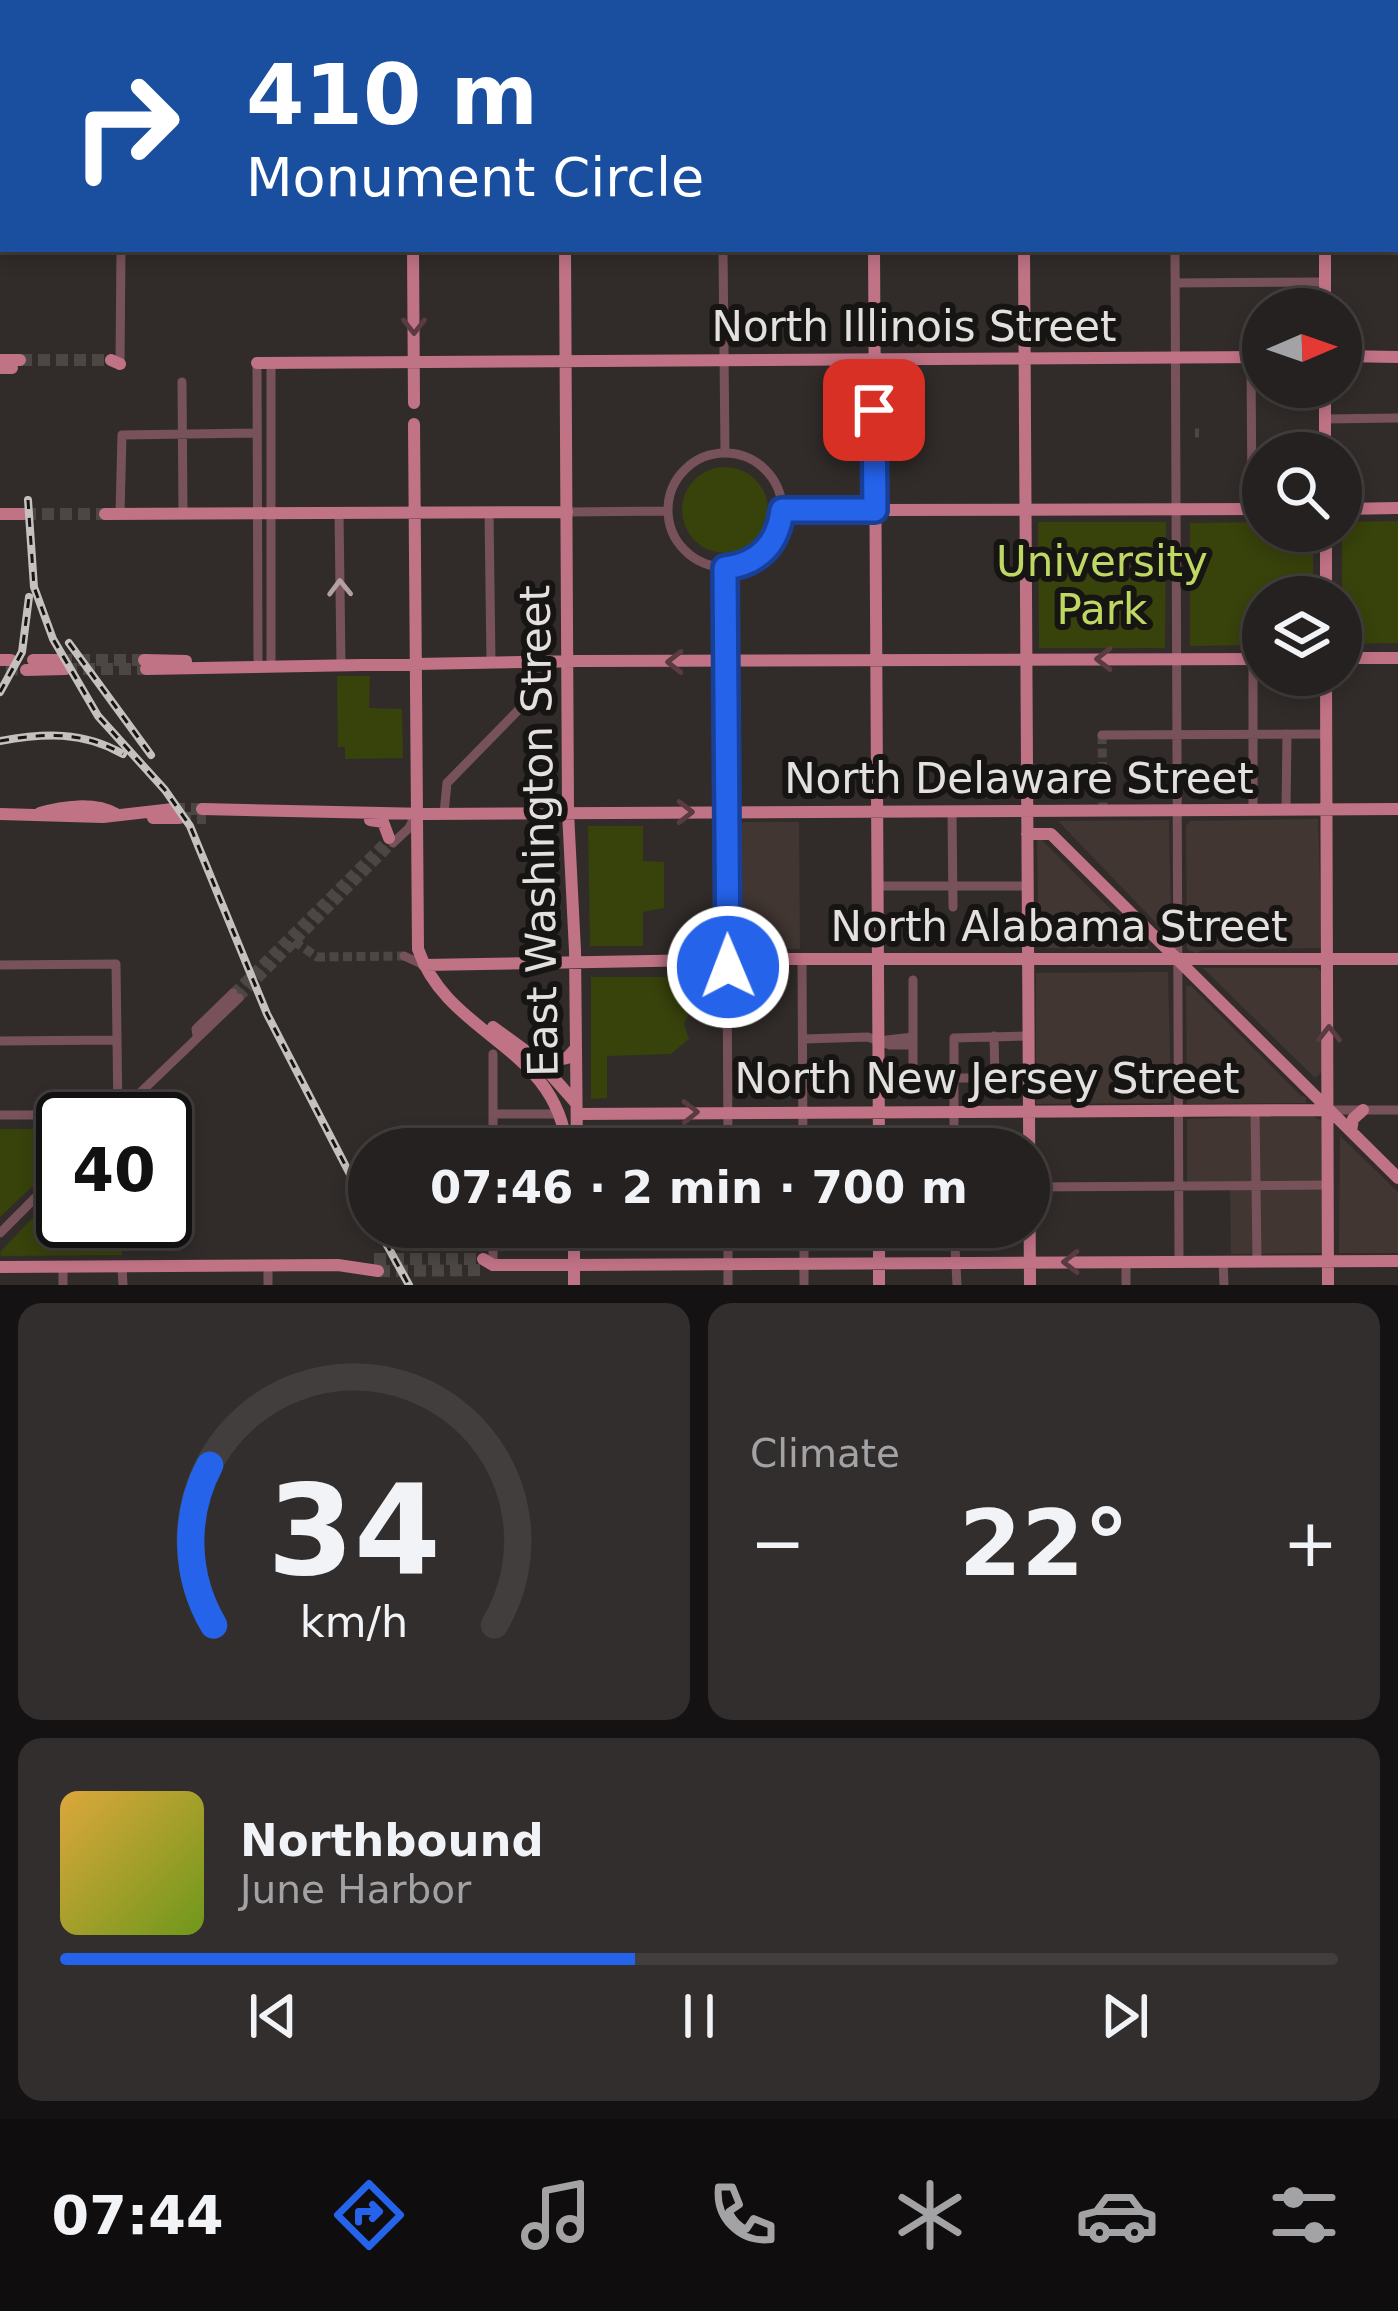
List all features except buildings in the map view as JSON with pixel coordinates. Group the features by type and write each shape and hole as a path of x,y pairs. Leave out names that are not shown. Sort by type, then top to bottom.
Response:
{"main road":[{"path":"413,252 414,403"},
{"name":"East Washington Street","path":"566,252 568,812 577,1128"},
{"path":"874,252 878,1128"},
{"path":"1024,252 1029,1128"},
{"path":"1324,252 1325,288"},
{"path":"1362,356 1398,357"},
{"name":"North Illinois Street","path":"264,363 1242,357"},
{"path":"1325,408 1325,432"},
{"path":"414,424 416,929 424,965 451,1002 533,1070 561,1114"},
{"path":"875,510 1242,508"},
{"path":"1362,509 1398,508"},
{"path":"112,514 567,512"},
{"path":"0,514 24,514"},
{"path":"1362,658 1398,658"},
{"path":"145,664 1242,659"},
{"path":"29,665 63,665"},
{"path":"1326,696 1328,1285"},
{"name":"North Delaware Street","path":"315,813 1398,809"},
{"path":"1051,834 1052,810"},
{"path":"0,814 68,818 176,813"},
{"path":"204,813 315,813 380,820 391,840 416,854"},
{"path":"1027,834 1051,834 1398,1178"},
{"path":"1144,958 1153,935"},
{"name":"North Alabama Street","path":"424,965 802,959 1398,959"},
{"path":"451,1002 552,1060 565,1058 576,1048"},
{"path":"483,1019 537,1058 570,1095 577,1114"},
{"name":"North New Jersey Street","path":"577,1114 1329,1110"},
{"path":"1351,1131 1353,1119 1363,1110"},
{"name":"East Washington Street","path":"561,1114 563,1128"},
{"path":"1329,1144 1351,1131"},
{"path":"574,1248 574,1285"},
{"path":"879,1248 879,1285"},
{"path":"1030,1248 1030,1285"},
{"path":"487,1264 1398,1261"},
{"path":"0,1267 376,1265"}],"street":[{"path":"115,362 121,252"},
{"path":"723,252 724,453"},
{"path":"1175,252 1179,1261"},
{"path":"1175,283 1325,282"},
{"path":"264,363 257,433 264,513"},
{"path":"264,363 264,665"},
{"path":"182,382 183,513"},
{"path":"1325,419 1398,418"},
{"path":"112,514 122,435 257,433"},
{"path":"724,453 761,466 774,482 782,510 778,532 765,551 747,563 725,568 703,563 685,550 672,532 668,511 672,489 685,470 703,458 724,453"},
{"path":"782,510 875,510"},
{"path":"567,512 668,511"},
{"path":"339,512 341,664"},
{"path":"490,662 495,512"},
{"path":"725,568 728,1128"},
{"path":"444,813 447,783 536,692 541,662"},
{"path":"1253,809 1255,696"},
{"path":"1286,734 1286,809"},
{"path":"1102,735 1327,734"},
{"path":"952,811 952,907"},
{"path":"391,840 409,829 416,814"},
{"path":"877,886 1028,886"},
{"path":"404,956 424,965"},
{"path":"802,959 803,1128"},
{"path":"0,965 116,964 116,1092"},
{"path":"913,980 914,1095"},
{"path":"140,1092 196,1035 196,1029 234,999 242,1018"},
{"path":"994,1036 994,1078"},
{"path":"954,1128 954,1037 1029,1036"},
{"path":"804,1039 913,1041"},
{"path":"0,1041 117,1040"},
{"path":"493,1054 493,1128"},
{"path":"913,1078 1010,1078"},
{"path":"1255,1110 1257,1261"},
{"name":"North New Jersey Street","path":"1329,1110 1398,1110"},
{"path":"493,1114 577,1114"},
{"path":"0,1115 36,1116"},
{"path":"1050,1187 1329,1185"},
{"path":"0,1233 36,1197"},
{"path":"487,1264 490,1248"},
{"path":"728,1248 728,1285"},
{"path":"804,1248 804,1285"},
{"path":"955,1248 957,1285"},
{"path":"1223,1261 1224,1285"},
{"path":"1126,1262 1126,1285"},
{"path":"268,1266 268,1285"},
{"path":"122,1267 123,1285"},
{"path":"63,1268 63,1285"}],"shaded area":[{"path":"1318,819 1322,948 1196,953 1187,949 1186,826 1190,821"},
{"path":"1169,820 1171,922 1163,930 1058,821"},
{"path":"799,822 800,949 740,948 738,825"},
{"path":"1037,840 1042,840 1150,949 1039,948"},
{"path":"1203,968 1318,968 1322,973 1323,1071 1315,1078"},
{"path":"1168,972 1171,1103 1036,1104 1036,973"},
{"path":"1186,986 1306,1097 1306,1103 1187,1104"},
{"path":"1311,1115 1322,1121 1322,1253 1231,1254 1230,1184 1187,1183 1187,1119"},
{"path":"1340,1136 1398,1192 1398,1253 1339,1253"}],"green space":[{"path":"725,467 741,470 755,480 765,494 765,526 755,540 741,550 725,553 709,550 695,540 685,526 682,510 685,494 695,480 709,470"},
{"path":"1398,521 1398,643 1362,644 1362,576 1342,576 1342,552 1362,552 1362,522"},
{"name":"University Park","path":"1038,522 1166,522 1165,648 1039,648"},
{"path":"1242,522 1242,552 1313,552 1313,576 1242,576 1242,645 1190,646 1190,523"},
{"path":"337,676 370,676 369,708 402,709 403,758 345,759 345,747 338,747"},
{"path":"588,826 643,826 643,861 664,862 664,908 643,912 643,946 590,946"},
{"path":"591,977 694,977 694,1003 684,1024 689,1039 671,1054 607,1056 607,1098 591,1099"},
{"path":"0,1129 36,1129 36,1183 0,1217"},
{"path":"36,1214 36,1248 122,1248 122,1255 1,1256"}],"tunnel":[{"path":"20,360 111,360"},
{"path":"24,514 105,514"},
{"path":"60,660 144,660"},
{"path":"6,669 26,670"},
{"path":"65,669 146,669"},
{"path":"1102,735 1103,810"},
{"path":"173,809 202,809"},
{"path":"179,818 206,818"},
{"path":"233,993 389,838"},
{"path":"239,998 392,844"},
{"path":"294,941 317,957 404,956"},
{"path":"374,1259 483,1259"},
{"path":"378,1271 485,1270"}],"railway":[{"path":"28,500 34,587 53,639 98,716 165,790 190,826 267,1014 348,1170"},
{"path":"0,692 22,652 29,597"},
{"path":"69,643 151,755"},
{"path":"0,741 63,736 93,741 123,754"},
{"path":"389,1248 409,1285"}],"route":[{"path":"728,967 725,568 747,563 765,551 778,532 782,510 875,510 874,410"}]}
